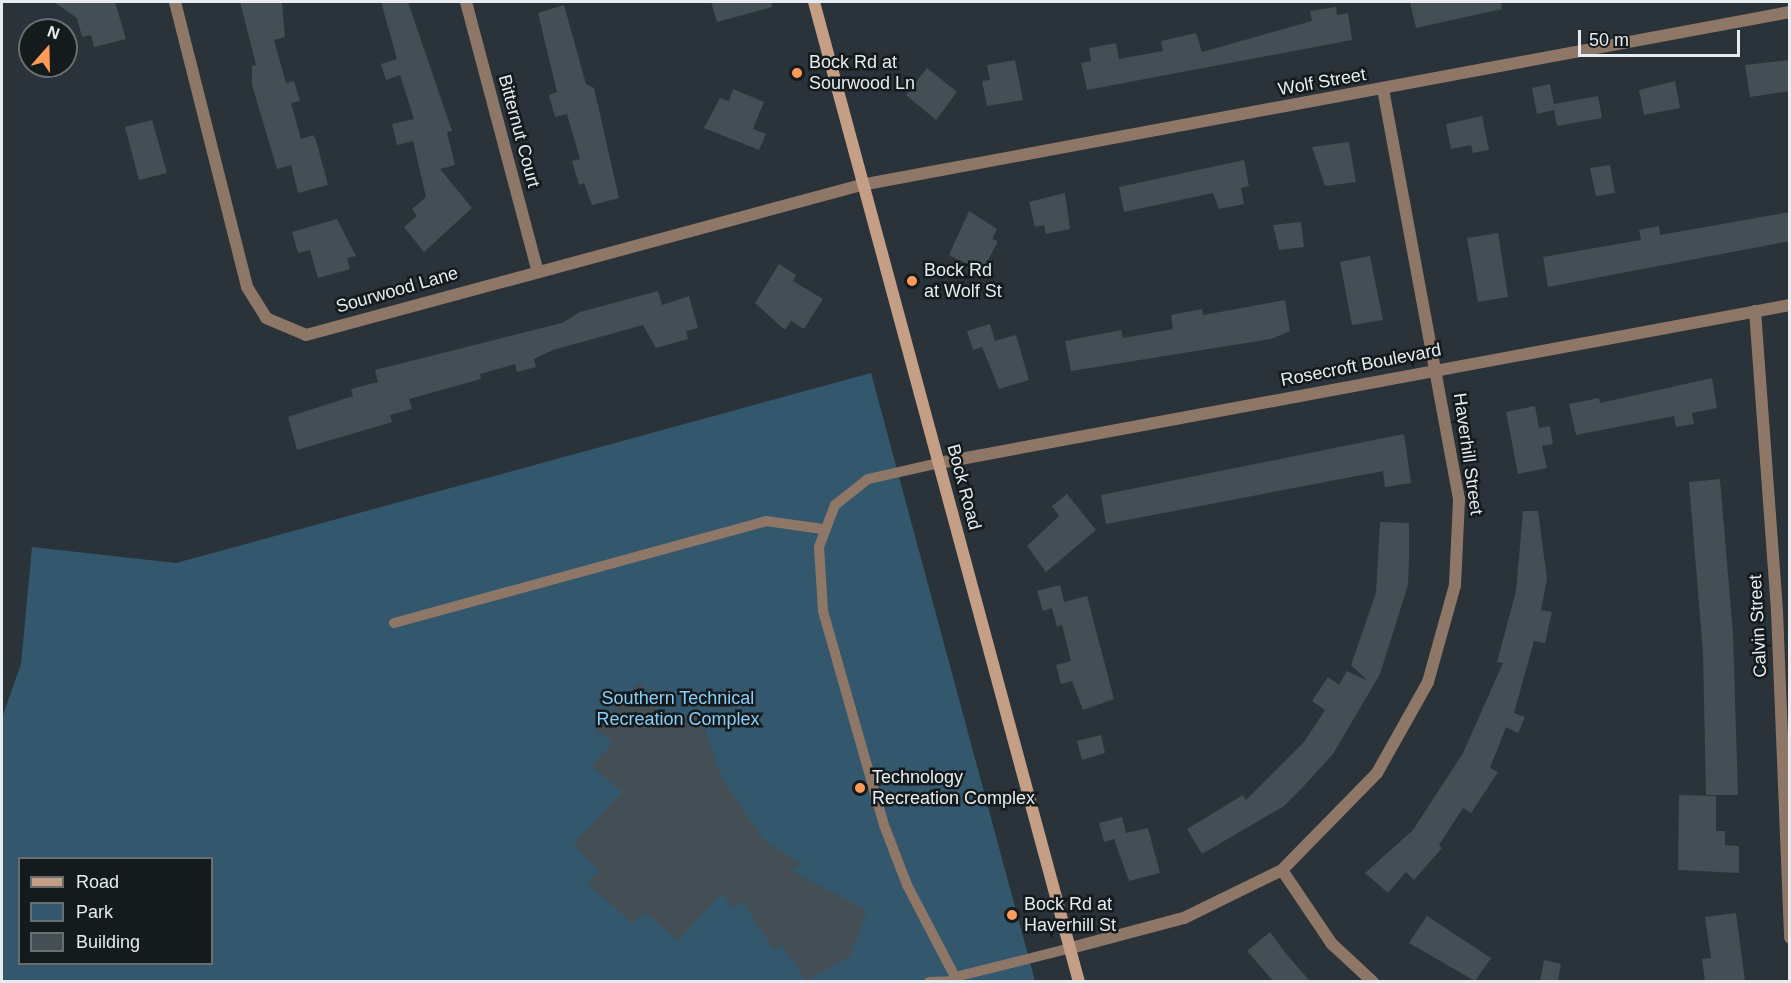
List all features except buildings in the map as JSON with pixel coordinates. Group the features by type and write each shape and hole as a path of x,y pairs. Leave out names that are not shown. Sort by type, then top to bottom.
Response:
{"main road":[{"name":"Bock Road","path":"814,2 861,185 1079,981"}],"street":[{"name":"Sourwood Lane","path":"175,2 238,258 252,299 266,318 300,334 314,334 537,269 861,185"},
{"name":"Bitternut Court","path":"466,2 537,269"},
{"name":"Wolf Street","path":"861,185 1790,12"},
{"name":"Haverhill Street","path":"1071,948 1184,918 1282,870 1377,773 1414,711 1439,650 1455,585 1460,526 1438,369 1383,89"},
{"name":"Rosecroft Boulevard","path":"939,463 1790,305"},
{"name":"Calvin Street","path":"1755,312 1777,611 1790,938"},
{"path":"1282,870 1332,944 1373,981"}],"lane":[{"path":"939,463 860,484 835,505 822,529 818,573 823,611 884,825 907,885 956,979"},
{"path":"394,623 766,521 822,529"},
{"path":"930,981 956,979 1071,948"}],"green space":[{"name":"Southern Technical Recreation Complex","path":"871,373 1035,981 2,981 2,718 21,664 32,547 176,563"}],"place":[{"name":"Bock Rd at Sourwood Ln","path":"797,73"},
{"name":"Bock Rd at Wolf St","path":"912,281"},
{"name":"Technology Recreation Complex","path":"860,788"},
{"name":"Bock Rd at Haverhill St","path":"1012,915"}]}
